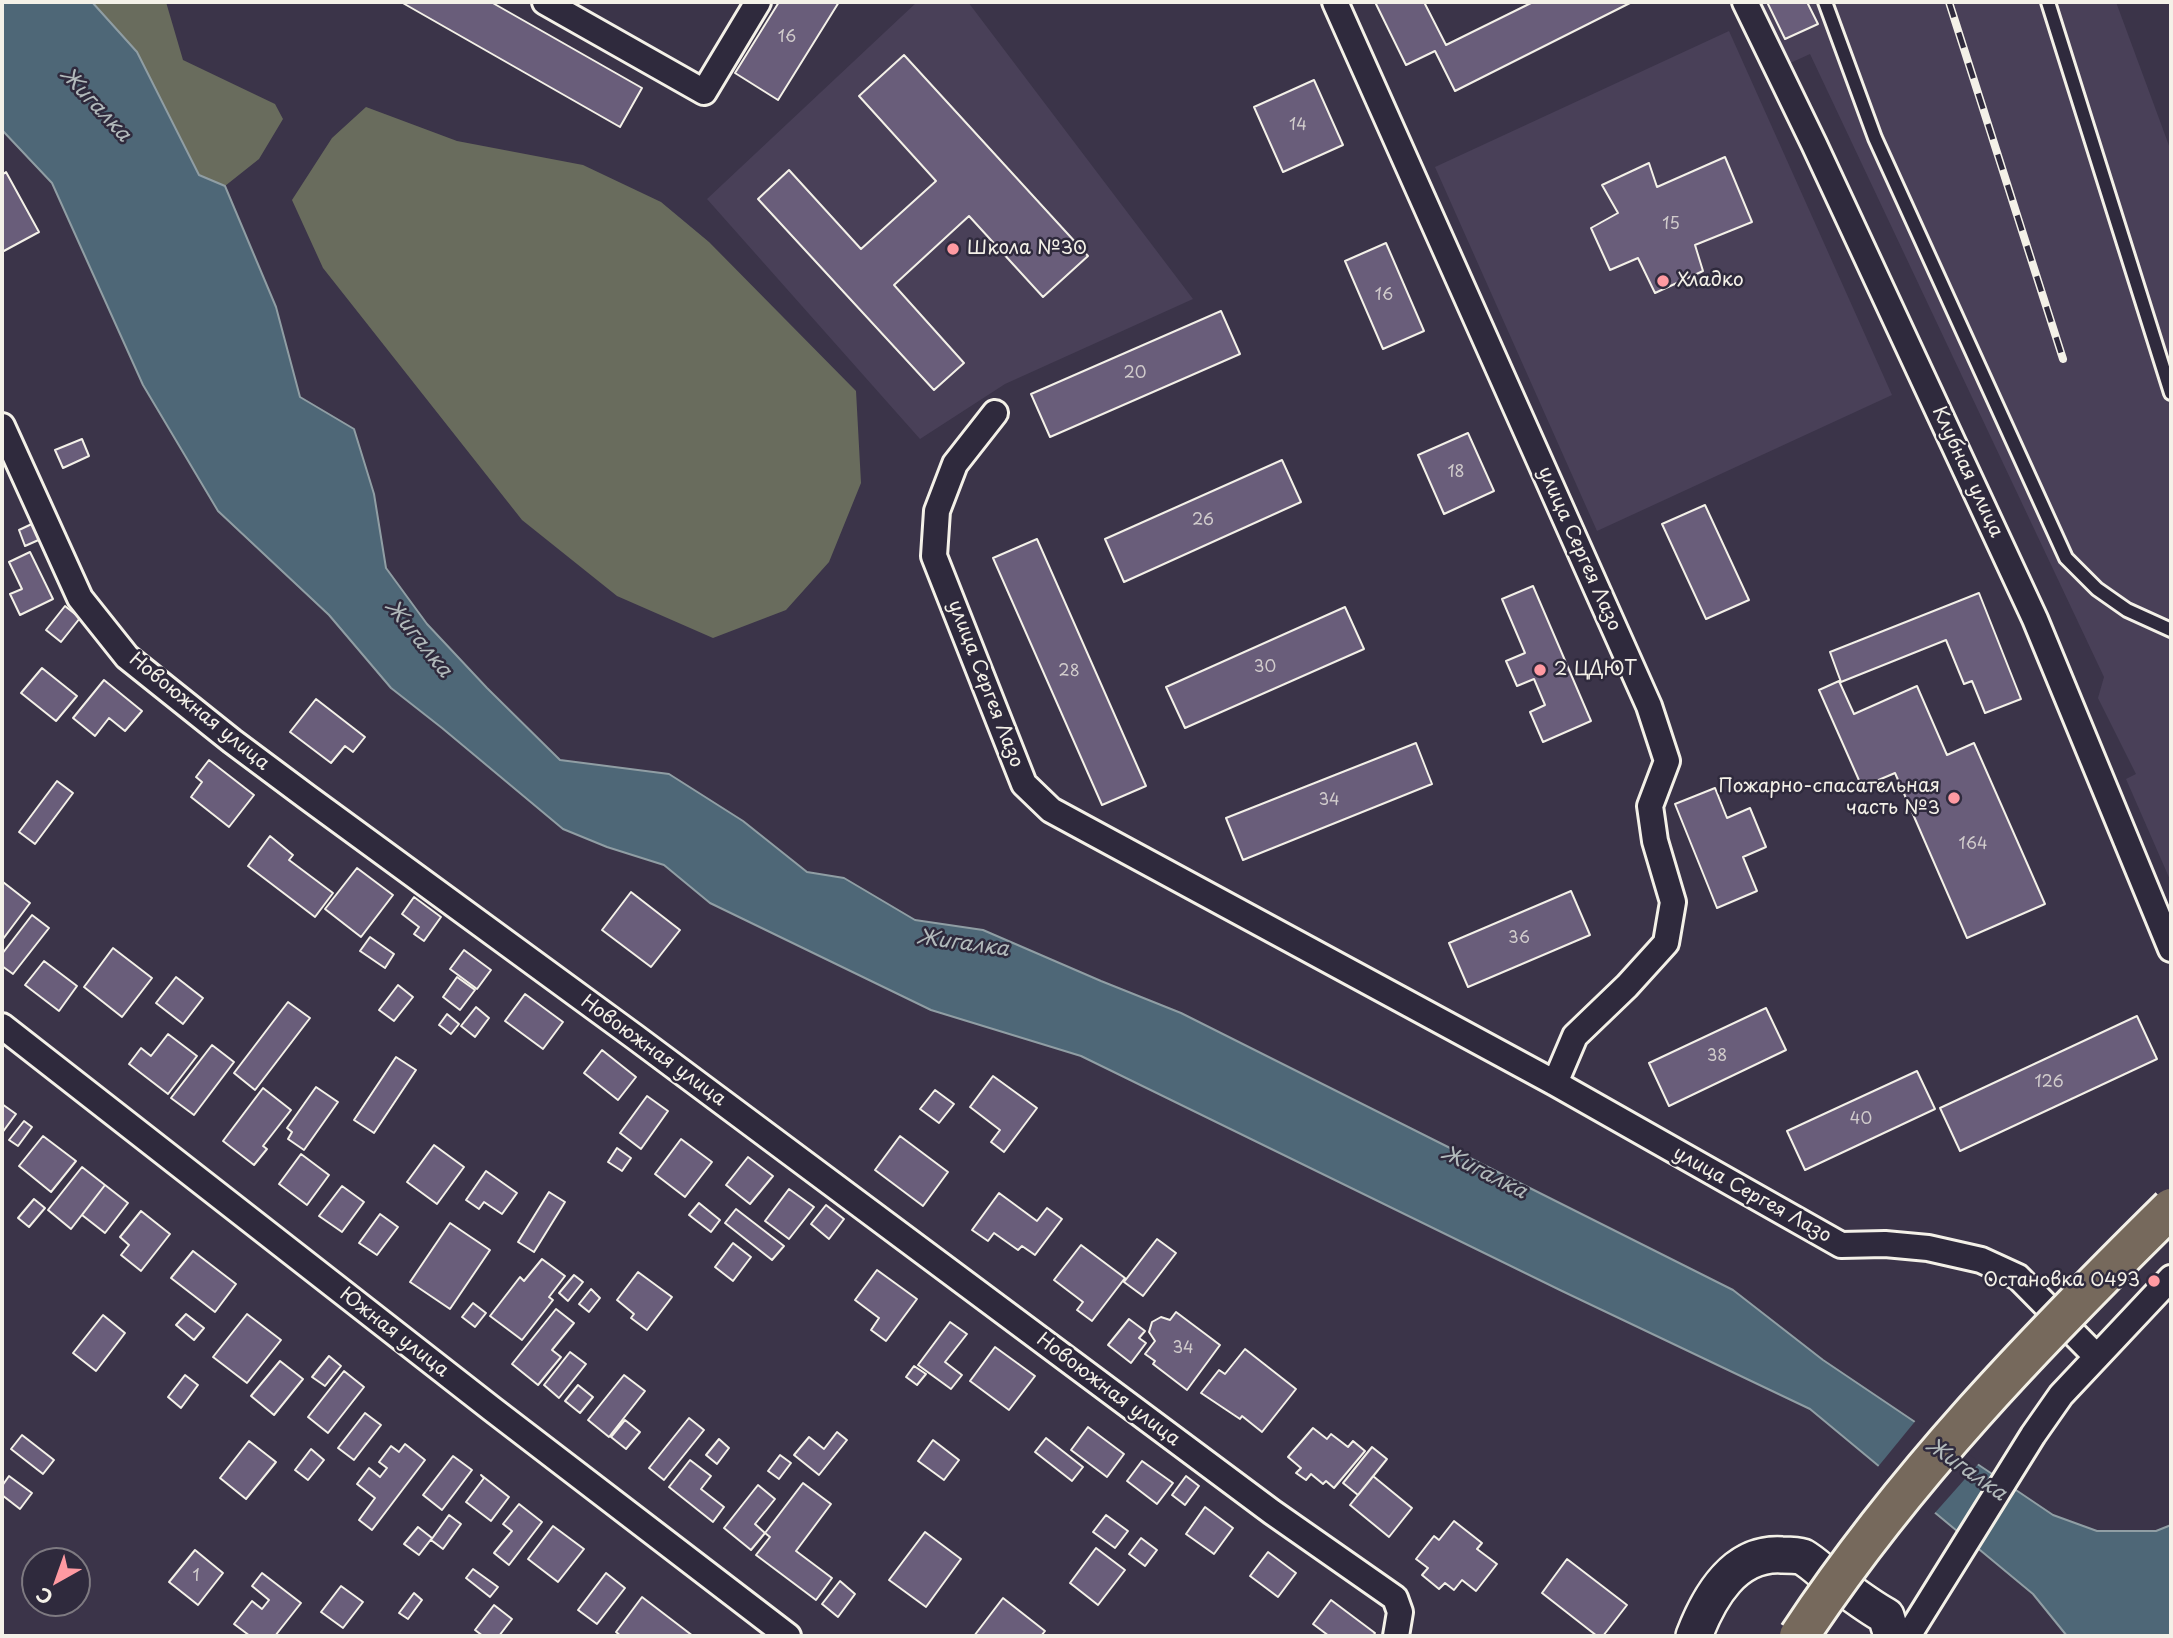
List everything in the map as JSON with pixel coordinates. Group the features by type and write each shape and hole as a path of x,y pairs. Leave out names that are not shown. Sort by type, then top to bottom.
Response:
{"main road":[{"path":"1799,1636 1881,1521 1958,1430 2037,1342 2171,1208"}],"street":[{"path":"545,2 704,92 758,2"},
{"name":"улица Сергея Лазо","path":"1335,2 1648,706 1667,761 1650,806 1655,841 1673,902 1666,943 1627,986 1574,1036 1555,1083"},
{"name":"Клубная улица","path":"1745,2 2035,619 2171,949"},
{"name":"улица Сергея Лазо","path":"995,413 955,464 937,511 934,556 1024,784 1051,810 1555,1083 1841,1245 1885,1244 1928,1248 1982,1260 2018,1277 2096,1356"},
{"name":"Новоюжная улица","path":"2,426 80,598 127,657 286,781 647,1046 1261,1504 1395,1598 1400,1612 1396,1636"},
{"name":"Южная улица","path":"2,1026 459,1384 788,1636"},
{"path":"1694,1636 1701,1617 1717,1590 1735,1569 1754,1558 1771,1554 1802,1556 1895,1629 1950,1568 2061,1395 2171,1278"}],"lane":[{"path":"1825,2 1875,138 2066,558 2097,589 2127,610 2171,630"},
{"path":"2048,2 2171,393"}],"shaded area":[{"name":"Школа №30","path":"917,2 968,2 1193,299 1005,384 920,439 707,199"},
{"path":"1755,2 2116,2 2171,151 2171,882 2126,779 2136,774 2098,698 2104,677 1810,54 1786,65"},
{"name":"Хладко","path":"1729,31 1892,395 1597,531 1435,167"}],"green space":[{"path":"92,2 166,2 183,60 275,104 283,119 259,159 225,186 199,175 137,52"},
{"path":"366,107 457,141 583,165 661,202 709,242 856,391 861,483 829,562 786,610 713,638 617,596 522,520 323,268 292,200 332,138"}],"water":[{"name":"Жигалка","path":"2,2 92,2 137,52 199,175 225,186 276,307 300,397 354,429 374,494 386,568 427,624 560,760 669,774 743,821 807,872 844,878 915,920 983,930 1181,1013 1733,1290 1823,1360 2053,1515 2097,1531 2156,1531 2171,1525 2171,1636 2067,1636 2033,1594 1810,1409 1081,1056 931,1010 710,903 664,865 607,847 563,829 391,688 329,615 218,511 143,385 52,183 2,130"}],"pier":[{"path":"1917,1419 1980,1462 1933,1515 1877,1468"}],"building":[{"path":"401,2 491,2 642,88 620,127"},
{"path":"779,2 839,2 778,100 735,73"},
{"path":"1375,2 1424,2 1446,45 1533,2 1632,2 1455,91 1435,51 1406,65"},
{"path":"1767,2 1807,2 1818,24 1785,39"},
{"path":"904,55 1088,256 1043,297 969,216 894,285 964,363 934,390 758,199 789,170 861,249 936,181 859,96"},
{"path":"1314,80 1343,145 1283,172 1254,107"},
{"path":"1725,157 1752,222 1695,245 1703,271 1655,293 1638,258 1610,270 1591,228 1618,213 1602,185 1649,163 1657,187"},
{"path":"6,172 39,232 2,252 2,175"},
{"path":"1386,243 1424,331 1383,349 1345,261"},
{"path":"1221,311 1240,354 1050,437 1031,394"},
{"path":"1468,433 1494,491 1444,514 1418,455"},
{"path":"82,439 89,456 63,468 55,450"},
{"path":"1282,460 1301,502 1124,582 1105,539"},
{"path":"1705,505 1749,600 1706,619 1662,524"},
{"path":"36,522 43,538 25,546 19,530"},
{"path":"1037,539 1146,786 1102,805 993,558"},
{"path":"30,552 53,599 20,615 10,594 22,589 9,562"},
{"name":"2 ЦДЮТ","path":"1533,586 1591,721 1543,742 1530,712 1545,705 1534,679 1517,686 1506,661 1525,653 1502,599"},
{"path":"1979,593 2021,699 1985,713 1972,681 1964,684 1946,640 1841,682 1830,652"},
{"path":"65,606 80,618 61,642 46,630"},
{"path":"1345,607 1364,649 1185,728 1166,687"},
{"path":"42,668 77,696 56,721 21,693"},
{"path":"104,680 142,711 125,731 109,718 95,736 73,718"},
{"path":"1839,681 1854,714 1917,686 1947,755 1974,743 2045,904 1967,938 1895,773 1862,787 1819,690"},
{"path":"316,699 365,737 353,752 345,746 331,763 290,732"},
{"path":"1416,743 1432,784 1243,860 1226,818"},
{"path":"209,760 254,795 229,827 191,797 202,782 196,777"},
{"path":"57,781 73,793 35,844 19,832"},
{"path":"1715,788 1727,818 1750,808 1766,847 1743,857 1757,891 1717,908 1675,804"},
{"path":"270,836 293,855 289,860 333,893 315,917 248,866"},
{"path":"357,868 393,895 361,937 325,909"},
{"path":"2,883 30,903 3,939"},
{"path":"1571,891 1590,935 1468,987 1449,943"},
{"path":"631,892 680,930 651,967 602,930"},
{"path":"414,897 441,917 424,941 414,934 419,927 402,914"},
{"path":"32,915 49,928 13,974 2,966 2,954"},
{"path":"370,937 394,954 385,968 360,951"},
{"path":"113,948 152,978 122,1017 84,987"},
{"path":"464,950 491,970 477,989 450,969"},
{"path":"44,961 77,986 59,1011 25,985"},
{"path":"176,977 203,998 183,1024 156,1003"},
{"path":"457,977 475,990 460,1010 443,997"},
{"path":"398,985 413,997 394,1021 379,1010"},
{"path":"525,994 563,1022 543,1049 505,1021"},
{"path":"288,1002 310,1018 255,1090 234,1073"},
{"path":"476,1007 489,1018 475,1037 461,1026"},
{"path":"1766,1008 1786,1050 1669,1106 1649,1063"},
{"path":"447,1014 459,1024 451,1034 439,1025"},
{"path":"2137,1016 2157,1059 1960,1151 1940,1108"},
{"path":"168,1034 197,1056 168,1094 129,1064 141,1048 151,1056"},
{"path":"212,1045 234,1062 194,1115 171,1098"},
{"path":"602,1050 636,1077 618,1100 584,1073"},
{"path":"396,1057 416,1070 374,1133 354,1120"},
{"path":"1917,1071 1935,1109 1805,1170 1787,1131"},
{"path":"993,1076 1037,1108 1004,1152 991,1142 1000,1130 970,1107"},
{"path":"316,1087 338,1102 304,1150 288,1139 292,1132 287,1128"},
{"path":"263,1088 291,1110 263,1146 267,1149 254,1165 223,1141"},
{"path":"935,1090 954,1104 939,1123 920,1109"},
{"path":"647,1096 668,1111 641,1149 620,1133"},
{"path":"2,1104 16,1114 2,1133"},
{"path":"24,1121 32,1127 18,1146 9,1140"},
{"path":"43,1136 76,1161 51,1192 19,1166"},
{"path":"900,1136 948,1172 923,1206 875,1170"},
{"path":"681,1139 712,1162 685,1197 655,1174"},
{"path":"434,1145 464,1167 437,1204 407,1182"},
{"path":"617,1148 631,1158 622,1171 608,1162"},
{"path":"301,1154 329,1175 307,1205 279,1184"},
{"path":"748,1157 773,1176 750,1204 726,1185"},
{"path":"82,1167 105,1185 71,1229 48,1210"},
{"path":"486,1171 517,1193 502,1214 484,1202 479,1209 466,1200"},
{"path":"105,1185 128,1203 105,1233 82,1215"},
{"path":"342,1186 364,1202 342,1232 319,1216"},
{"path":"789,1189 814,1207 789,1239 765,1221"},
{"path":"549,1192 565,1202 534,1252 518,1242"},
{"path":"999,1193 1037,1221 1047,1208 1062,1219 1035,1255 1022,1246 1018,1250 994,1233 988,1241 972,1230"},
{"path":"34,1199 45,1208 29,1227 18,1218"},
{"path":"699,1203 720,1220 711,1232 689,1215"},
{"path":"826,1205 844,1219 829,1239 811,1224"},
{"path":"736,1209 784,1246 772,1260 725,1223"},
{"path":"141,1211 170,1234 141,1271 121,1255 129,1245 120,1237"},
{"path":"380,1214 398,1227 377,1255 359,1243"},
{"path":"450,1223 490,1250 450,1309 410,1282"},
{"path":"1157,1239 1176,1253 1143,1296 1124,1282"},
{"path":"733,1243 751,1257 733,1281 715,1267"},
{"path":"1081,1245 1125,1278 1092,1321 1077,1310 1083,1302 1054,1280"},
{"path":"193,1251 236,1284 215,1312 171,1278"},
{"path":"542,1259 565,1276 549,1297 553,1300 522,1340 490,1316 520,1277 524,1281"},
{"path":"877,1270 917,1299 886,1341 871,1330 879,1318 855,1300"},
{"path":"638,1272 672,1297 647,1330 631,1318 634,1314 617,1300"},
{"path":"574,1275 583,1282 568,1301 559,1293"},
{"path":"591,1289 600,1298 589,1312 579,1304"},
{"path":"473,1303 486,1313 475,1327 462,1317"},
{"path":"556,1309 574,1323 552,1350 561,1357 538,1385 512,1364"},
{"path":"1176,1312 1220,1345 1187,1390 1153,1364 1155,1361 1145,1354 1155,1341 1149,1332 1152,1322 1161,1317 1170,1320"},
{"path":"186,1314 204,1328 194,1340 176,1325"},
{"path":"247,1314 281,1340 247,1383 213,1357"},
{"path":"103,1315 125,1333 96,1371 73,1353"},
{"path":"1129,1319 1145,1331 1139,1338 1146,1343 1131,1363 1108,1345"},
{"path":"950,1322 967,1334 945,1362 962,1375 951,1389 918,1365"},
{"path":"995,1347 1035,1376 1009,1410 970,1381"},
{"path":"1245,1349 1296,1389 1262,1432 1242,1416 1240,1419 1201,1393 1219,1370 1225,1374"},
{"path":"570,1352 586,1364 559,1398 544,1385"},
{"path":"329,1356 341,1366 325,1386 312,1377"},
{"path":"280,1361 303,1379 274,1415 251,1396"},
{"path":"914,1366 926,1374 917,1385 906,1377"},
{"path":"344,1371 364,1387 328,1433 308,1417"},
{"path":"185,1375 198,1385 181,1408 168,1397"},
{"path":"624,1375 645,1391 609,1437 588,1420"},
{"path":"578,1385 593,1397 580,1413 565,1401"},
{"path":"365,1413 381,1425 354,1460 338,1448"},
{"path":"689,1418 704,1430 664,1480 649,1468"},
{"path":"625,1420 640,1432 626,1449 611,1437"},
{"path":"1088,1427 1124,1454 1107,1477 1071,1450"},
{"path":"1313,1428 1327,1439 1331,1434 1348,1447 1353,1441 1365,1451 1334,1488 1326,1481 1323,1484 1311,1474 1306,1480 1296,1473 1301,1468 1288,1457"},
{"path":"837,1432 847,1440 819,1475 794,1455 809,1437 824,1449"},
{"path":"22,1435 54,1460 43,1474 11,1449"},
{"path":"1046,1438 1083,1467 1072,1481 1035,1452"},
{"path":"719,1439 729,1448 717,1464 706,1455"},
{"path":"933,1440 959,1460 944,1480 918,1461"},
{"path":"249,1441 276,1462 246,1499 220,1478"},
{"path":"405,1444 425,1460 372,1530 359,1520 375,1498 357,1484 369,1468 380,1477 387,1468 379,1462 391,1446 399,1452"},
{"path":"1372,1447 1387,1459 1358,1495 1343,1483"},
{"path":"311,1449 324,1460 308,1480 295,1470"},
{"path":"780,1455 791,1463 779,1479 768,1471"},
{"path":"453,1456 472,1470 442,1510 423,1495"},
{"path":"690,1460 711,1476 701,1489 724,1507 713,1522 669,1487"},
{"path":"1142,1461 1173,1483 1157,1504 1127,1481"},
{"path":"481,1475 509,1497 491,1521 466,1502 484,1478"},
{"path":"9,1476 32,1493 20,1509 2,1495 2,1486"},
{"path":"1186,1476 1199,1486 1185,1505 1172,1495"},
{"path":"1373,1476 1412,1508 1389,1537 1350,1505"},
{"path":"803,1483 831,1504 796,1551 832,1578 816,1600 756,1555 770,1537 765,1533"},
{"path":"758,1485 775,1499 755,1524 765,1533 751,1550 724,1528"},
{"path":"519,1504 542,1522 509,1565 494,1553 512,1531 503,1524"},
{"path":"1205,1507 1233,1528 1214,1554 1186,1534"},
{"path":"449,1515 461,1524 443,1549 431,1540"},
{"path":"1106,1515 1128,1531 1115,1548 1093,1532"},
{"path":"1454,1521 1482,1543 1477,1549 1497,1564 1476,1591 1462,1580 1454,1590 1445,1583 1439,1589 1422,1575 1428,1568 1416,1559 1434,1536 1439,1540"},
{"path":"553,1526 584,1549 558,1582 528,1559"},
{"path":"418,1527 432,1538 419,1555 404,1544"},
{"path":"925,1532 961,1559 926,1607 889,1580"},
{"path":"1141,1538 1157,1550 1145,1566 1129,1554"},
{"path":"1096,1548 1125,1570 1098,1605 1070,1583"},
{"path":"195,1550 223,1573 198,1605 169,1582"},
{"path":"1268,1552 1296,1573 1278,1597 1250,1576"},
{"path":"1567,1559 1627,1605 1603,1636 1597,1636 1542,1593"},
{"path":"473,1569 498,1587 490,1597 466,1578"},
{"path":"262,1573 301,1603 275,1636 250,1636 234,1624 252,1601 262,1609 269,1600 252,1586"},
{"path":"606,1573 625,1588 597,1624 578,1610"},
{"path":"840,1581 855,1594 838,1617 822,1604"},
{"path":"341,1586 363,1602 343,1628 321,1612"},
{"path":"414,1593 422,1600 408,1619 399,1613"},
{"path":"642,1597 693,1636 621,1636 616,1632"},
{"path":"1003,1598 1045,1631 1041,1636 974,1636"},
{"path":"1331,1600 1375,1633 1373,1636 1329,1636 1313,1624"},
{"path":"494,1605 512,1619 499,1636 483,1636 475,1630"}],"railway":[{"path":"1949,2 2063,359"}],"place":[{"name":"Школа №30","path":"953,249"},
{"name":"Хладко","path":"1663,281"},
{"name":"2 ЦДЮТ","path":"1540,670"},
{"name":"Пожарно-спасательная часть №3","path":"1954,798"},
{"name":"Остановка 0493","path":"2154,1281"}]}
